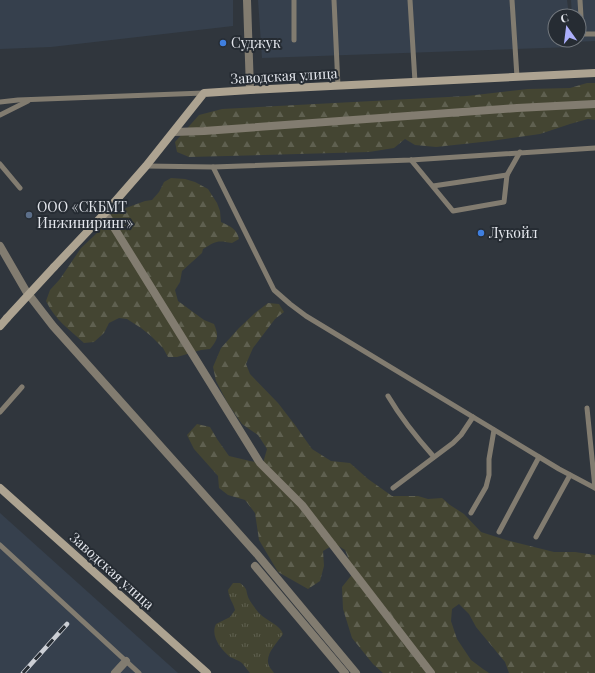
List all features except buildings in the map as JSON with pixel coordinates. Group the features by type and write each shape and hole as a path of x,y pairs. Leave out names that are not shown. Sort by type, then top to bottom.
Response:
{"main road":[{"name":"Заводская улица","path":"204,94 250,90 595,73"},
{"path":"0,326 105,213 146,166 204,94"},
{"name":"Заводская улица","path":"0,488 207,673"}],"street":[{"path":"247,0 250,90"},
{"path":"174,132 595,104"},
{"path":"105,213 260,463 302,505 431,673"},
{"path":"0,246 26,291 53,326 257,554 356,673"},
{"path":"255,566 346,673"},
{"path":"315,625 349,673"},
{"path":"115,673 126,661"}],"lane":[{"path":"294,0 294,40"},
{"path":"334,0 338,86"},
{"path":"410,0 415,82"},
{"path":"512,0 517,77"},
{"path":"580,0 582,34 595,34"},
{"path":"0,102 204,94"},
{"path":"0,115 30,100"},
{"path":"146,166 213,167 411,160 595,148"},
{"path":"411,160 453,211 504,202 507,175 520,152"},
{"path":"0,164 20,188"},
{"path":"213,167 274,290 290,304 306,316 539,458 595,488"},
{"path":"433,186 507,175"},
{"path":"0,412 22,387"},
{"path":"388,396 404,421 434,457"},
{"path":"587,408 595,488"},
{"path":"392,488 453,443 461,435 473,417"},
{"path":"471,513 486,487 489,475 489,459 494,430"},
{"path":"499,532 539,458"},
{"path":"536,537 570,475"},
{"path":"1,548 139,673"}],"shaded area":[{"path":"0,0 233,0 233,26 51,47 0,49"},
{"path":"258,0 567,0 568,8 547,8 547,48 262,58"},
{"path":"571,0 595,0 595,41 587,41 587,8 572,8"},
{"path":"0,513 178,673 0,673"}],"green space":[{"path":"587,83 595,83 595,120 588,119 540,134 436,147 415,145 405,139 394,148 369,152 189,157 177,152 175,142 199,115 222,109 467,96 528,89 570,88"},
{"path":"171,178 185,179 195,182 208,189 217,203 220,211 221,222 235,230 239,239 232,243 217,242 203,249 202,253 182,271 180,282 175,290 178,301 204,320 214,324 217,332 215,343 210,349 177,357 168,357 163,348 141,328 127,319 119,318 109,323 104,333 94,342 84,343 63,324 50,308 46,301 50,290 60,279 81,248 103,227 112,213 145,201 152,200 159,192 164,182"},
{"path":"268,303 279,304 284,312 275,319 253,348 246,364 250,374 278,403 312,449 331,461 350,463 368,479 392,496 418,496 428,499 442,498 464,514 481,532 554,552 575,552 595,555 595,673 509,673 505,662 476,627 469,614 459,604 452,609 451,621 457,639 471,660 489,673 383,673 373,664 352,638 343,609 342,587 354,572 345,550 335,544 323,551 324,566 320,581 308,589 278,572 259,540 255,513 245,500 228,495 219,488 218,476 194,449 187,435 197,424 210,427 229,456 263,463 267,449 258,435 242,424 228,404 216,381 213,367 221,348 239,328"},
{"path":"233,583 240,583 245,587 249,599 257,611 279,628 283,634 268,658 269,665 274,673 250,673 242,663 227,654 215,638 214,633 216,624 230,617 235,610 228,590"}],"railway":[{"path":"23,673 67,624"}],"place":[{"name":"Суджук","path":"223,43"},
{"name":"ООО «СКБМТ Инжиниринг»","path":"29,215"},
{"name":"Лукойл","path":"481,233"}]}
